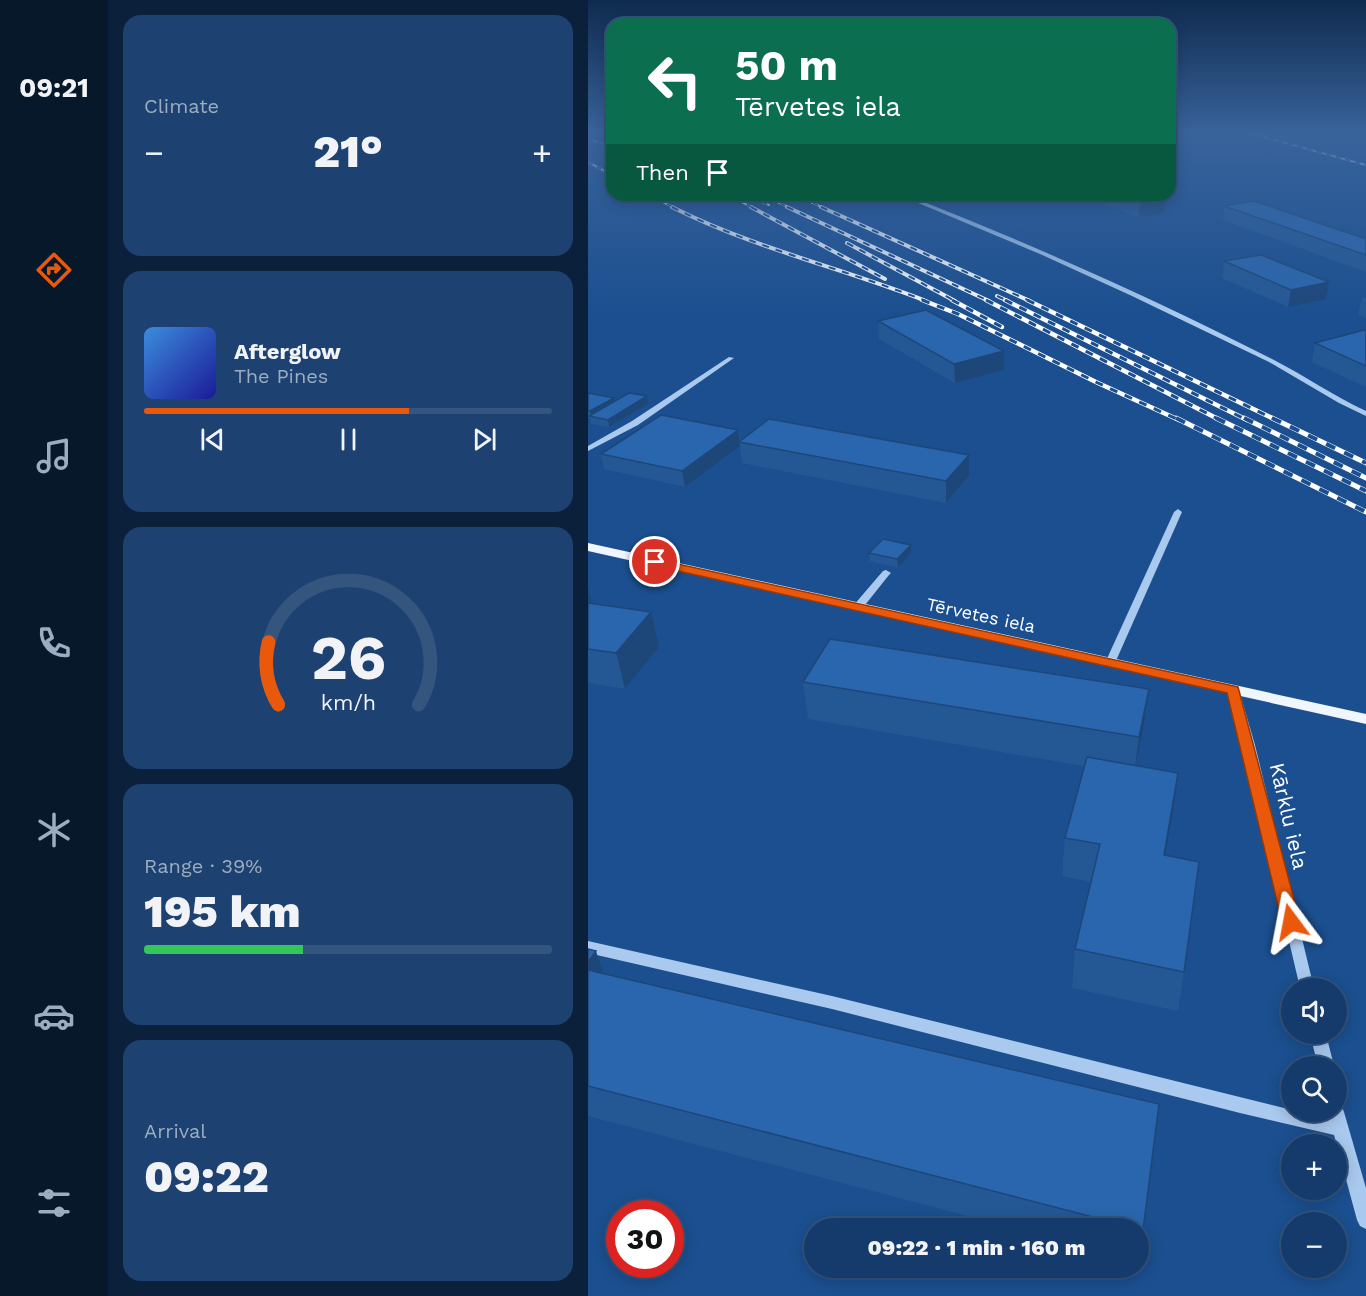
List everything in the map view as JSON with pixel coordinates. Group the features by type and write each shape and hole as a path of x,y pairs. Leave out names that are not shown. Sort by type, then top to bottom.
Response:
{"main road":[{"name":"Tērvetes iela","path":"588,548 1366,719"}],"street":[{"path":"918,202 924,201"},
{"path":"918,202 1093,274 1147,299 1274,363 1366,414"},
{"path":"588,449 635,423 731,357"},
{"path":"1110,663 1178,512"},
{"path":"857,608 885,573"},
{"name":"Kārklu iela","path":"1233,690 1249,745 1305,978"},
{"path":"588,947 1073,1062 1281,1116"},
{"path":"1339,1122 1366,1220"}],"building":[{"path":"1254,201 1366,239 1366,255 1224,206"},
{"path":"1261,255 1329,282 1291,290 1224,261"},
{"path":"926,310 1004,351 954,364 878,321"},
{"path":"1366,331 1366,366 1315,343"},
{"path":"588,393 614,398 588,411"},
{"path":"629,393 647,396 608,420 589,416"},
{"path":"661,415 738,430 682,471 601,454"},
{"path":"769,419 969,455 946,481 739,442"},
{"path":"883,539 911,545 897,559 869,553"},
{"path":"588,603 651,612 616,653 588,649"},
{"path":"830,639 1149,689 1139,737 803,682"},
{"path":"1087,757 1178,773 1164,855 1199,862 1184,972 1075,949 1100,844 1065,838"},
{"path":"588,949 596,951 588,962"},
{"path":"588,970 1159,1104 1145,1218 1097,1218 588,1086"}],"railway":[{"path":"661,201 675,208"},
{"path":"740,201 753,208"},
{"path":"759,201 769,205"},
{"path":"775,201 790,208"},
{"path":"808,201 824,208"},
{"path":"672,207 766,246 926,301"},
{"path":"751,207 885,279"},
{"path":"787,207 989,301"},
{"path":"821,207 1030,301"},
{"path":"847,243 955,301"},
{"path":"997,296 1008,301"},
{"path":"922,300 958,314 1179,420"},
{"path":"952,300 1002,327"},
{"path":"986,300 1218,419"},
{"path":"1005,300 1247,420"},
{"path":"1027,300 1276,420"},
{"path":"1176,418 1366,512"},
{"path":"1244,418 1366,478"},
{"path":"1272,418 1366,463"},
{"path":"1218,419 1366,491"}],"route":[{"path":"655,562 1233,690 1249,745 1291,922"}]}
